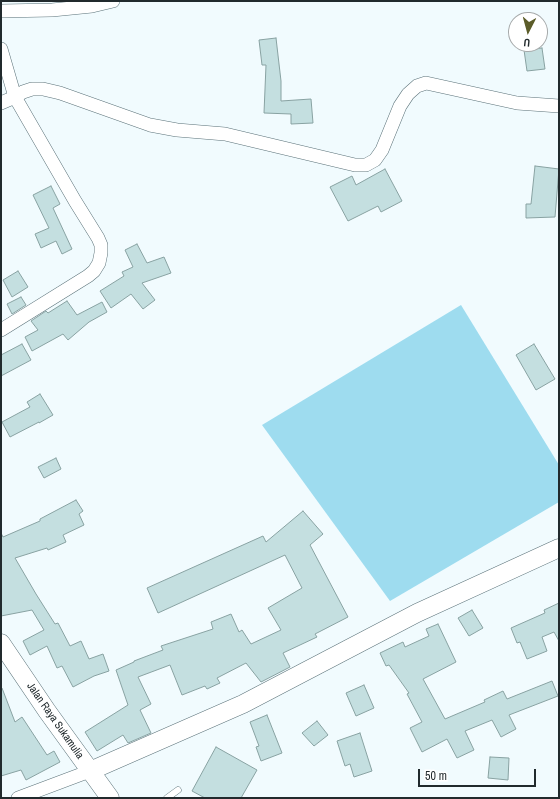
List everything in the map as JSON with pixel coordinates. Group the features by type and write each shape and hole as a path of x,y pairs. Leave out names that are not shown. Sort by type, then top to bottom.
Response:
{"street":[{"path":"1,11 52,10 92,6 113,1"},
{"path":"1,49 15,97 101,245 99,263 94,271 1,330"},
{"path":"1,103 23,92 32,89 43,89 60,93 150,126 225,134 355,165 366,165 375,160 382,150 400,106 408,94 417,86 426,83 517,103 559,106"},
{"path":"18,798 90,771 243,704 417,613 559,548"},
{"name":"Jalan Raya Sukamulia","path":"1,643 110,798"}],"lane":[{"path":"167,798 178,790"}],"shaded area":[{"path":"461,305 559,465 559,502 390,601 262,425"}],"building":[{"path":"276,38 281,81 281,101 311,99 313,123 291,124 291,114 264,113 266,65 262,65 259,40"},
{"path":"524,52 543,52 545,69 527,71"},
{"path":"535,166 559,169 555,217 526,218 526,204 531,204"},
{"path":"385,169 402,201 381,212 378,206 348,221 330,187 352,176 356,185"},
{"path":"51,186 60,204 53,208 72,249 62,254 56,241 41,248 35,234 49,228 33,195"},
{"path":"137,244 147,263 164,257 171,273 142,283 155,300 143,309 131,294 111,308 100,291 124,276 122,272 133,267 125,250"},
{"path":"18,271 28,287 12,297 3,280"},
{"path":"21,297 26,305 12,314 7,304"},
{"path":"67,301 77,315 102,302 107,312 89,322 68,340 63,334 32,351 25,337 38,330 31,321 46,311 48,313"},
{"path":"22,344 31,360 1,376 1,355"},
{"path":"534,344 555,379 536,390 516,355"},
{"path":"40,394 53,415 10,437 2,422 30,407 27,402"},
{"path":"56,458 61,469 44,478 38,467"},
{"path":"76,500 83,511 79,514 84,525 63,535 66,542 48,550 47,548 15,558 55,624 58,623 70,646 81,641 89,659 103,654 109,671 94,676 73,687 62,666 57,668 47,646 30,655 23,641 44,630 32,610 1,616 1,533 3,537 40,521 40,519"},
{"path":"303,511 323,534 310,545 348,617 315,634 317,637 283,653 290,667 261,682 246,663 217,678 220,683 207,689 205,686 182,695 170,665 138,677 151,704 140,710 151,733 128,743 123,735 97,751 85,732 128,705 116,670 134,661 163,650 161,646 213,629 211,622 231,614 239,632 242,630 251,644 281,630 268,608 302,588 285,555 158,613 147,588 263,536 266,542"},
{"path":"559,603 559,641 554,632 542,637 547,651 527,659 520,642 517,643 511,628 545,613 544,610"},
{"path":"472,610 483,628 469,636 458,618"},
{"path":"438,624 456,662 423,679 445,719 485,702 484,700 503,691 507,699 552,681 558,696 509,715 516,729 501,737 492,720 465,731 474,750 457,758 447,739 422,752 410,728 422,722 407,694 409,693 389,665 386,666 380,653 403,642 405,647 429,636 426,629"},
{"path":"364,685 374,708 356,716 346,693"},
{"path":"1,688 15,722 22,717 47,755 54,751 60,762 26,780 21,770 1,776"},
{"path":"267,715 282,753 261,761 256,747 259,746 250,722"},
{"path":"317,721 328,735 314,746 302,733"},
{"path":"360,733 372,771 354,777 350,764 345,766 337,741"},
{"path":"216,747 257,770 241,798 205,798 192,791"},
{"path":"490,757 509,758 508,780 488,778"}]}
